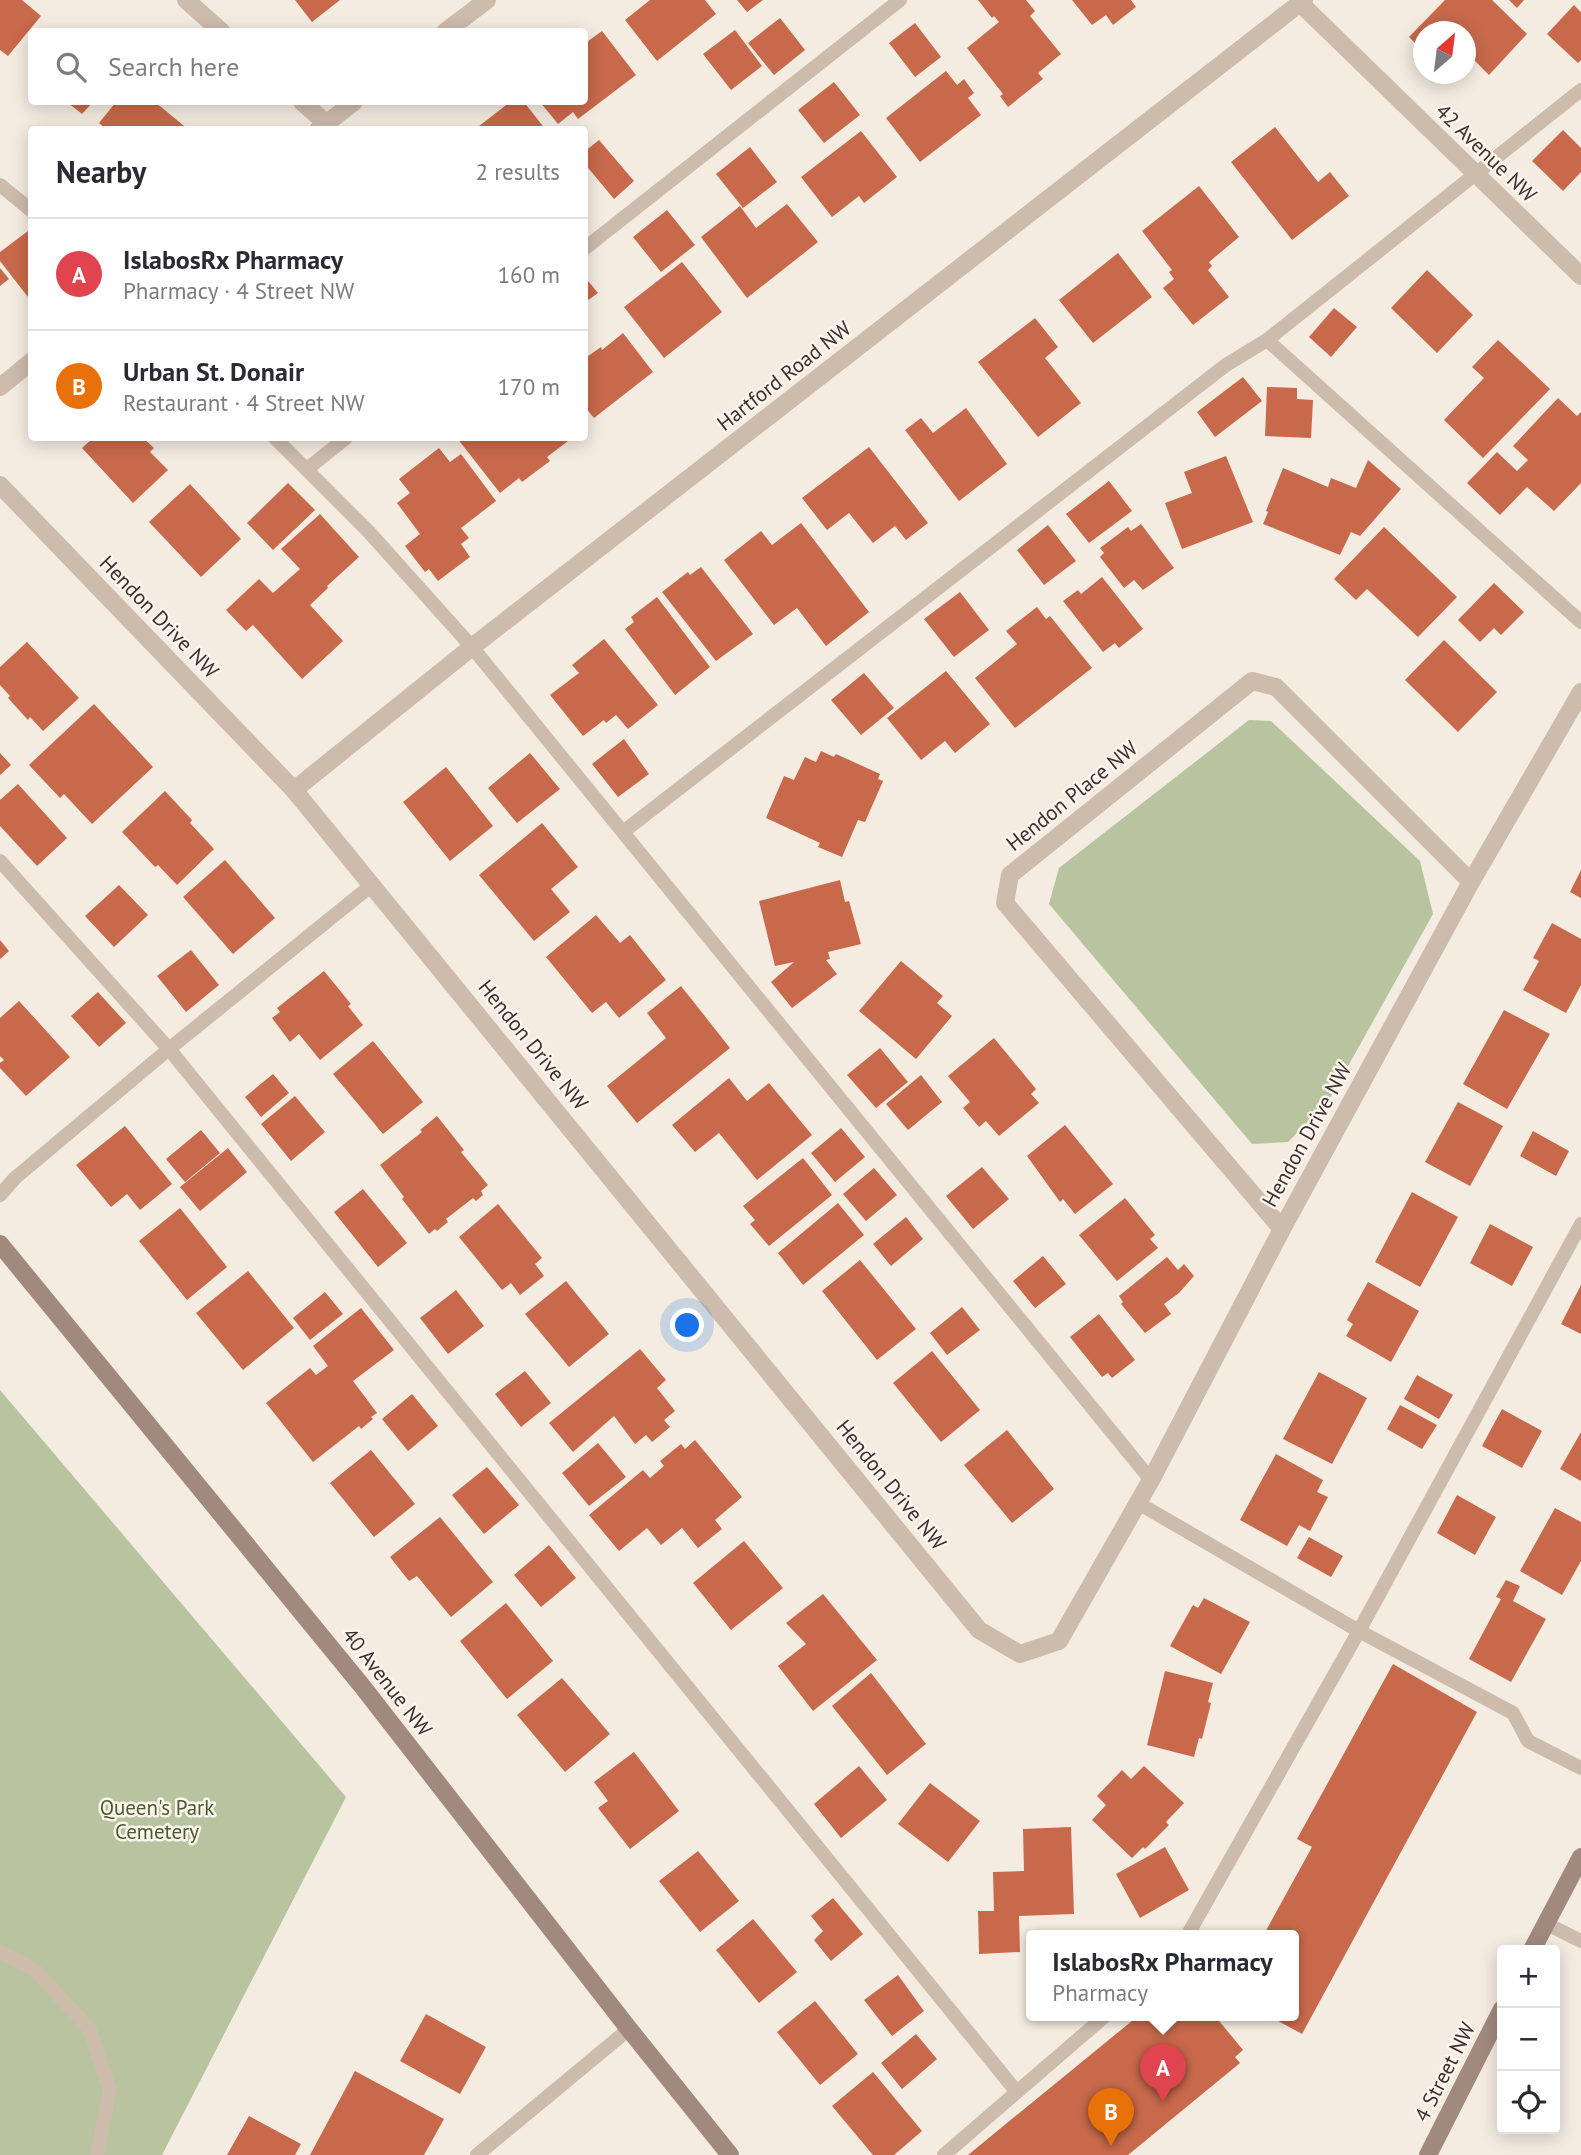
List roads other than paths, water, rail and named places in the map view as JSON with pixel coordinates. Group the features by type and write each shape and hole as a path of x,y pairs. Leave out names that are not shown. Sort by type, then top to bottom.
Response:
{"street":[{"path":"186,0 218,28"},
{"path":"451,28 487,0"},
{"name":"42 Avenue NW","path":"1302,2 1581,275"},
{"name":"Hartford Road NW","path":"294,790 472,647 1302,2"},
{"path":"304,105 322,126 350,105"},
{"path":"0,387 28,364"},
{"name":"Hendon Drive NW","path":"0,485 294,790 979,1630 1020,1654 1059,1641 1151,1480 1282,1229 1471,882 1581,692"},
{"name":"Hendon Place NW","path":"1282,1229 1005,903 1010,875 1251,681 1276,687 1471,882"},
{"name":"40 Avenue NW","path":"0,1244 362,1686 730,2155"},
{"path":"1534,1945 1581,1857"},
{"name":"4 Street NW","path":"1428,2155 1497,2019"}],"lane":[{"path":"588,246 900,0"},
{"path":"623,832 1226,365 1267,340 1581,90"},
{"path":"0,185 28,208"},
{"path":"1267,340 1581,622"},
{"path":"278,441 369,532 472,647 1151,1480"},
{"path":"307,469 342,441"},
{"path":"0,861 169,1049 1016,2091"},
{"path":"0,1195 15,1178 169,1049 373,884"},
{"path":"1190,1930 1359,1630 1581,1224"},
{"path":"1138,1503 1359,1630 1513,1713 1528,1741 1581,1768"},
{"path":"1545,1923 1581,1941"},
{"path":"0,1951 36,1971 90,2030 110,2090 97,2155"},
{"path":"944,2155 1099,2021"},
{"path":"477,2155 629,2029"}],"place":[{"name":"IslabosRx Pharmacy","path":"1163,2102"},
{"name":"Urban St. Donair","path":"1111,2146"}],"park label":[{"name":"Queen's Park Cemetery","path":"157,1820"}]}
